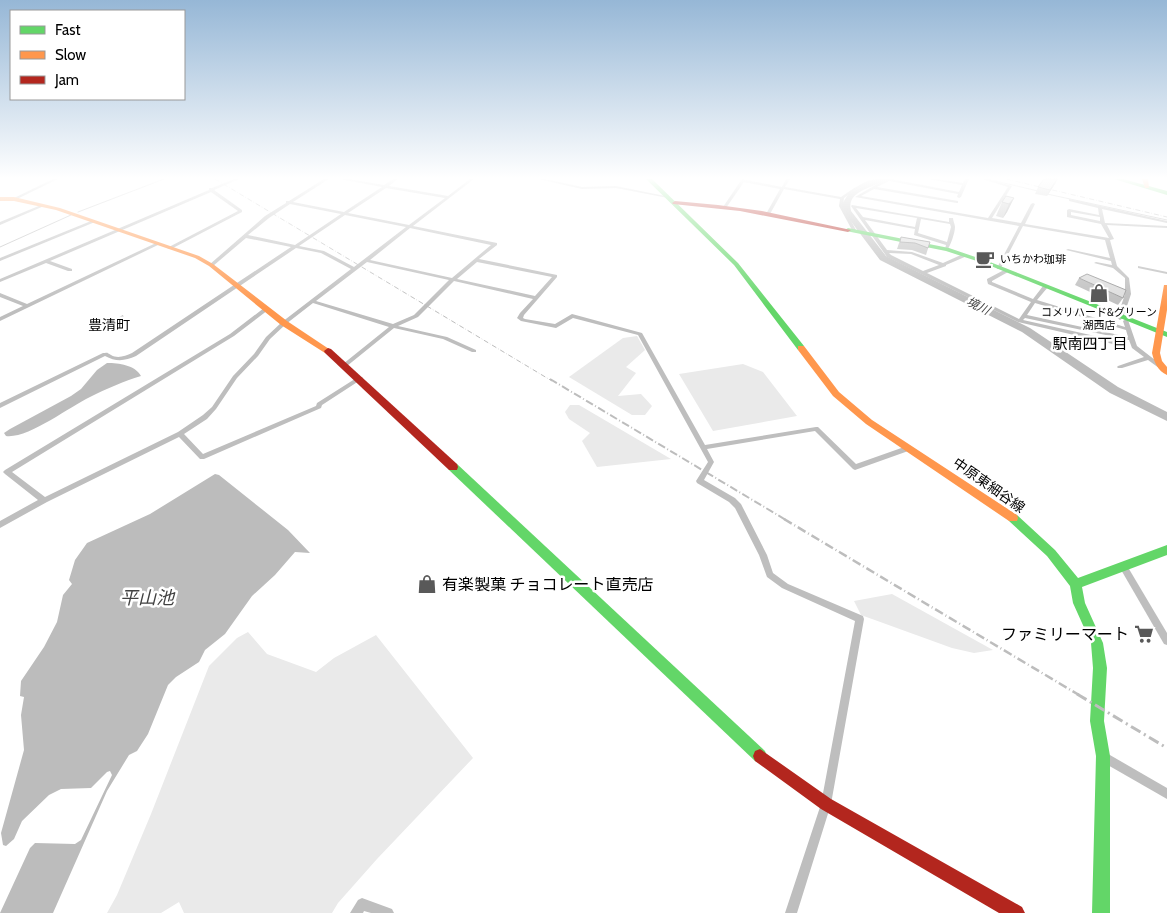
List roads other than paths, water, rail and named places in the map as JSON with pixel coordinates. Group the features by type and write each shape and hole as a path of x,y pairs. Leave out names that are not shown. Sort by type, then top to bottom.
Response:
{"street":[{"path":"0,260 93,222 169,248 211,265 284,323 323,346 360,378 486,500 760,756 826,804 1016,913"},
{"path":"0,282 136,222"},
{"path":"169,248 220,222"},
{"path":"211,265 263,222"},
{"path":"0,406 105,354 112,359 128,358 332,222"},
{"path":"345,365 393,326 416,316 452,280 495,244 386,222"},
{"path":"0,525 44,500 180,434 214,408 235,377 256,356 268,338 284,323 314,302 416,222"},
{"name":"中原東細谷線","path":"694,222 736,264 836,394 869,422 1010,515 1051,553 1076,584 1079,603 1096,643 1100,668 1097,721 1103,756 1101,913"},
{"path":"810,222 948,247"},
{"path":"851,222 856,230"},
{"path":"864,222 885,251 896,261 1020,321 1113,342 1130,339"},
{"path":"881,222 916,228"},
{"path":"918,222 916,234 920,236 1003,269 1124,323"},
{"path":"943,222 950,223 953,227 948,247"},
{"path":"1007,222 1087,238 1112,239 1103,224"},
{"path":"1093,222 1103,224 1167,227"},
{"path":"1023,224 1003,269 989,280 990,283 1034,301 1162,334"},
{"path":"1154,232 1156,226"},
{"path":"245,236 322,252 355,269"},
{"path":"1108,239 1116,266 1127,278 1128,294 1124,323 1130,339 1134,347 1164,369"},
{"path":"0,319 158,244"},
{"path":"1068,250 1113,257"},
{"path":"885,251 916,254 944,265"},
{"path":"1092,251 1113,257"},
{"path":"923,274 965,255"},
{"path":"365,260 537,298"},
{"path":"475,260 555,276 520,318 556,326 572,316 640,334 711,462 700,477 700,481 732,500 738,506 763,555 768,573 785,586 860,619 826,804 791,913"},
{"path":"46,261 70,270"},
{"path":"1096,262 1116,266"},
{"path":"1140,267 1167,273"},
{"path":"1020,321 1045,287"},
{"path":"1164,369 1156,353 1162,334 1166,294"},
{"path":"0,295 27,306"},
{"path":"314,302 393,326 444,338 474,351"},
{"path":"44,500 7,472 232,334 266,309"},
{"path":"1024,316 1130,339"},
{"path":"1120,367 1148,358"},
{"path":"180,434 202,457 319,407 319,404 360,378"},
{"path":"704,447 816,428 855,467 910,448"},
{"path":"1076,584 1167,550"},
{"path":"1123,566 1167,641"},
{"path":"1103,756 1167,794"},
{"path":"356,913 362,904 388,913"}],"water":[{"path":"123,315 126,326 104,333 97,329"},
{"path":"107,363 131,367 141,376 115,385 90,397 37,428 15,436 6,436 4,433 10,429 81,389 97,370"},
{"name":"平山池","path":"215,474 219,475 288,530 310,553 295,552 275,575 252,596 225,634 205,650 199,662 176,677 168,685 148,734 137,751 129,755 107,791 53,913 0,913 30,848 35,843 75,844 81,840 112,775 110,771 107,772 91,788 61,789 49,795 22,821 14,839 6,846 3,845 1,833 24,750 21,715 24,697 20,696 21,681 44,647 57,622 63,595 72,584 69,580 75,560 87,543 150,514"}],"waterway":[{"path":"0,247 56,222"},
{"name":"境川","path":"855,222 883,258 1026,330 1114,390 1167,417"}],"railway":[{"path":"286,222 552,381"},
{"path":"550,379 786,520"},
{"path":"784,519 1079,695"},
{"path":"1077,694 1167,748"}],"place":[{"name":"いちかわ珈琲","path":"985,259"},
{"name":"コメリハード&グリーン 湖西店","path":"1099,293"},
{"name":"有楽製菓 チョコレート直売店","path":"427,584"},
{"name":"ファミリーマート","path":"1144,634"}],"district":[{"name":"豊清町","path":"109,325"},
{"name":"駅南四丁目","path":"1090,344"}]}
